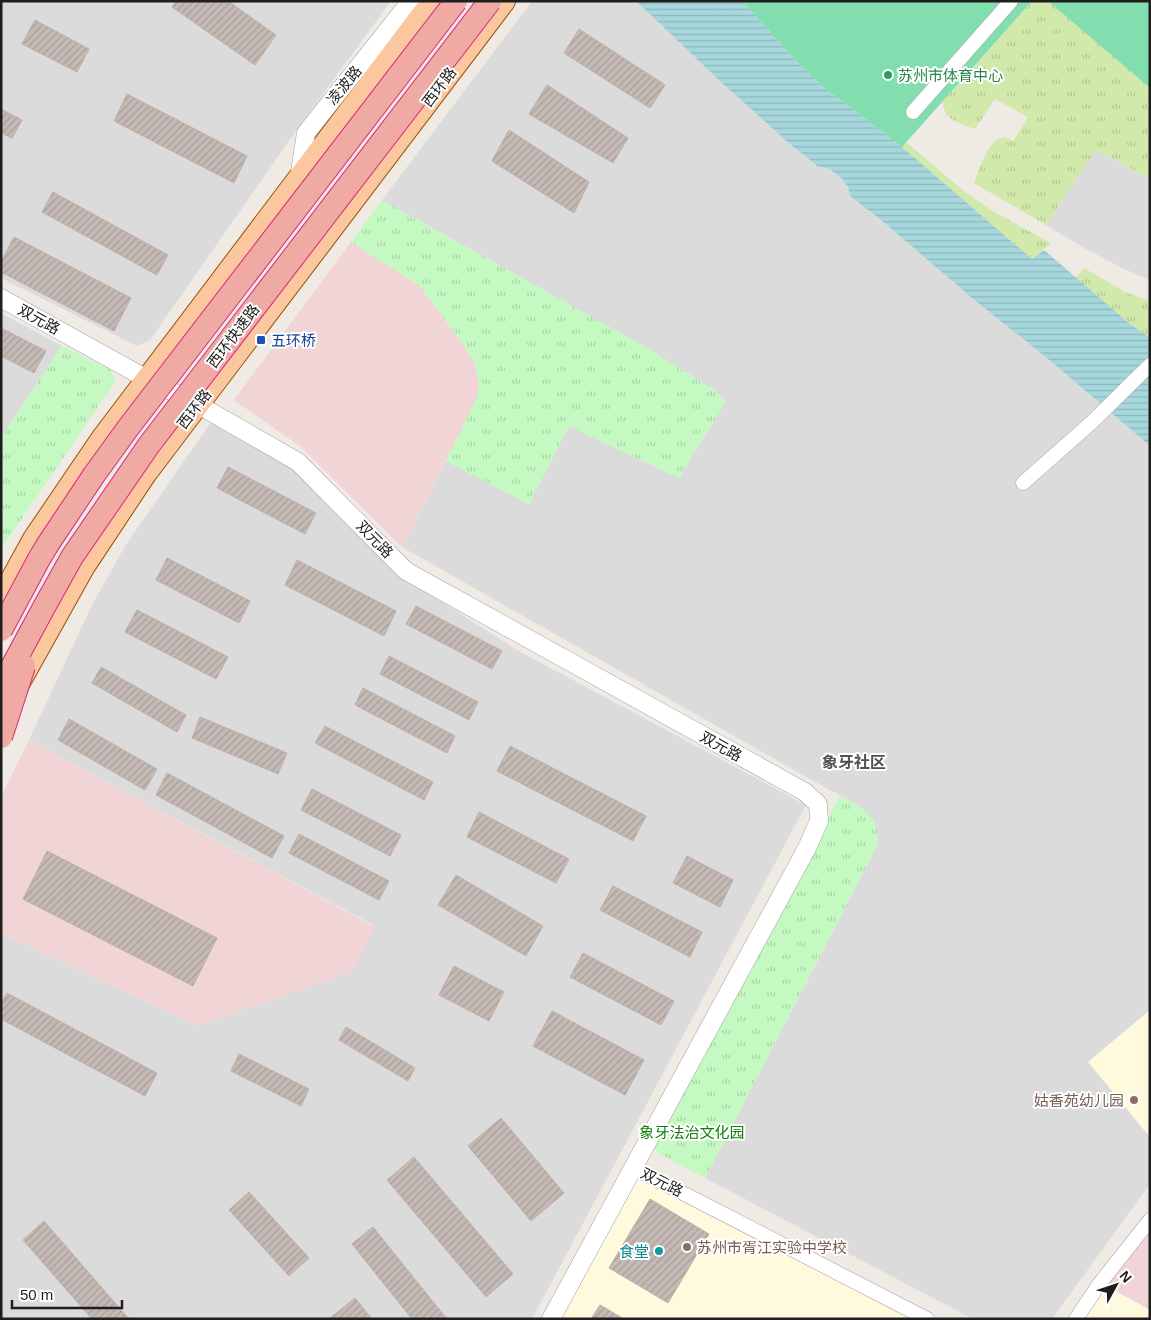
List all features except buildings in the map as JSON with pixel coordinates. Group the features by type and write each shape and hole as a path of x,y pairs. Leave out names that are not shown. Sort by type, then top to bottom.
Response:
{"highway":[{"name":"西环快速路","path":"1,630 39,559 94,474 456,1"},
{"name":"西环快速路","path":"1,688 72,557 149,445 490,1"},
{"path":"1,737 43,609"}],"main road":[{"path":"1,599 34,538 102,439 433,1"},
{"name":"西环路","path":"1,715 84,566 145,474 504,1"}],"street":[{"name":"凌波路","path":"299,179 306,133 411,1"},
{"path":"913,112 1011,1"},
{"name":"双元路","path":"1,298 197,404 298,462 406,572 805,792 818,804 819,822 807,848 634,1168 927,1319"},
{"path":"1023,483 1091,423 1150,365"},
{"path":"552,1319 634,1168"},
{"path":"1076,1319 1100,1283 1150,1220"}],"shaded area":[{"path":"1,1 391,1 293,135 150,340 137,346 1,278"},
{"path":"532,1 636,1 791,145 816,166 829,169 841,178 848,187 850,196 1053,363 1150,446 1150,1010 1088,1062 1150,1137 1150,1184 1052,1319 973,1319 705,1178 878,844 877,831 868,815 859,806 402,547 446,461 529,504 569,426 679,478 726,401 714,390 649,349 382,200"},
{"path":"1096,150 1150,179 1150,280 1084,248 1046,225"},
{"path":"351,242 420,286 474,362 479,381 478,395 402,547 301,447 234,400"},
{"path":"1,313 62,346 1,438"},
{"path":"216,415 290,463 415,585 517,650 806,805 532,1319 1,1319 1,933 198,1026 375,926 29,740 91,607 125,546"},
{"path":"29,740 375,927 352,972 198,1026 1,933 1,797"},
{"name":"姑香苑幼儿园","path":"1150,1010 1150,1137 1088,1062"},
{"name":"苏州市胥江实验中学校","path":"638,1176 909,1319 562,1319"},
{"path":"1150,1227 1150,1310 1104,1285"},
{"path":"1104,1285 1150,1310 1150,1319 1082,1319"}],"green space":[{"name":"苏州市体育中心","path":"742,1 1032,1 902,147 823,87 798,63"},
{"path":"1032,1 1048,1 1150,88 1150,179 1096,150 1046,225 974,183 990,147 1000,138 1007,138 1013,141 1028,117 995,99 975,129 958,123 949,117 944,108 943,101"},
{"path":"1048,1 1150,1 1150,88"},
{"path":"906,142 965,192 996,213 1051,243 1032,259 902,147"},
{"path":"382,200 649,349 714,390 726,401 679,478 569,426 529,504 446,461 478,395 479,381 474,362 420,286 351,242"},
{"path":"1084,268 1127,293 1150,301 1149,337 1130,324 1075,278"},
{"path":"62,346 112,371 115,382 1,549 1,438"},
{"name":"象牙法治文化园","path":"840,796 860,807 872,819 877,829 878,844 705,1178 658,1153 651,1139"}],"water":[{"path":"636,1 742,1 798,63 823,87 902,147 1032,259 1044,250 1130,324 1150,336 1150,446 1053,363 850,196 848,187 841,178 829,169 817,166 791,145"}],"place":[{"name":"苏州市体育中心","path":"888,75"},
{"name":"五环桥","path":"261,340"},
{"name":"姑香苑幼儿园","path":"1134,1100"},
{"name":"苏州市胥江实验中学校","path":"687,1247"},
{"name":"食堂","path":"659,1251"}],"district":[{"name":"象牙社区","path":"854,762"}]}
